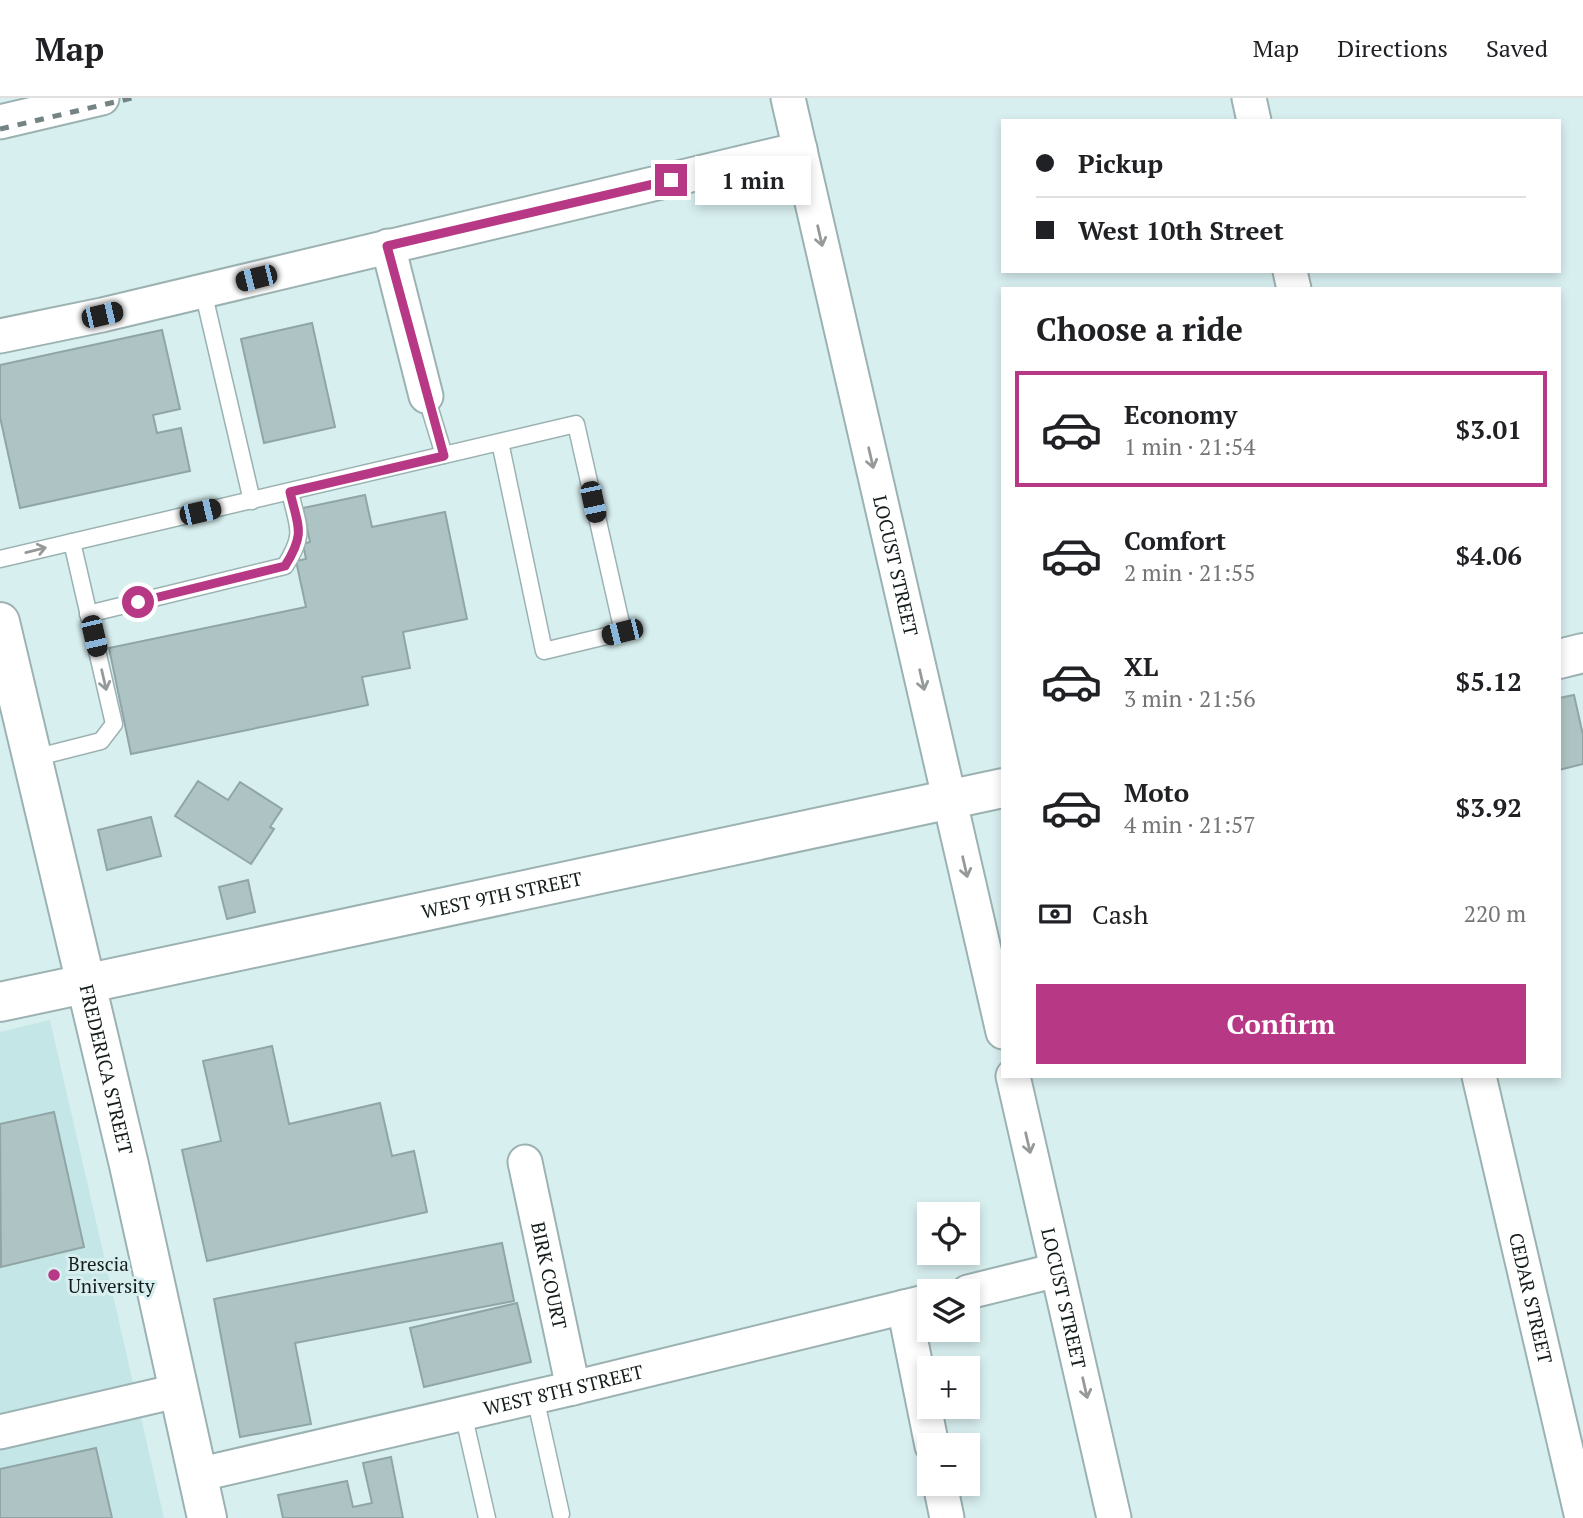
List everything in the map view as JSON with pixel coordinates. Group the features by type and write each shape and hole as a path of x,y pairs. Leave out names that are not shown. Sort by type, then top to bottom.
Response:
{"street":[{"name":"LOCUST STREET","path":"788,98 1001,1023"},
{"path":"1249,98 1254,119"},
{"path":"0,122 96,99"},
{"path":"0,336 203,291 800,149"},
{"path":"387,246 426,396"},
{"name":"FREDERICA STREET","path":"0,622 87,982 207,1518"},
{"path":"1561,658 1583,653"},
{"name":"WEST 9TH STREET","path":"0,1002 1001,788"},
{"name":"LOCUST STREET","path":"1013,1078 1114,1518"},
{"name":"CEDAR STREET","path":"1479,1078 1581,1518"},
{"name":"BIRK COURT","path":"524,1162 573,1388"},
{"path":"980,1289 1057,1270"},
{"path":"916,1304 931,1433"},
{"name":"WEST 8TH STREET","path":"197,1475 573,1388 916,1304"},
{"path":"0,1432 177,1391"},
{"path":"942,1496 947,1518"}],"lane":[{"path":"203,291 252,501"},
{"path":"426,396 444,456"},
{"path":"0,559 576,424 622,632 544,651 500,442"},
{"path":"88,614 285,566 296,550 300,535 290,492"},
{"path":"34,758 101,741 114,724 72,542"},
{"path":"535,1397 561,1514"},
{"path":"463,1413 487,1518"}],"shaded area":[{"name":"Brescia University","path":"50,1020 164,1518 0,1518 0,1032"}],"building":[{"path":"312,323 335,427 264,443 241,339"},
{"path":"162,330 180,409 153,415 157,433 181,428 190,471 20,508 0,417 0,365"},
{"path":"365,495 372,527 445,512 467,619 403,632 410,668 362,677 368,705 131,754 109,648 306,607 296,561 306,559 303,544 310,542 303,508"},
{"path":"1574,695 1583,735 1583,764 1561,770 1561,698"},
{"path":"198,781 228,800 240,782 282,809 270,827 274,829 251,864 175,816"},
{"path":"151,817 161,856 107,870 98,830"},
{"path":"248,880 255,912 227,919 219,887"},
{"path":"272,1046 289,1124 380,1103 392,1156 414,1151 427,1212 207,1261 182,1150 221,1141 203,1061"},
{"path":"54,1112 84,1247 1,1267 0,1124"},
{"path":"502,1243 514,1301 295,1343 311,1424 240,1437 214,1299"},
{"path":"517,1303 531,1362 424,1387 410,1328"},
{"path":"96,1448 112,1518 0,1518 0,1469"},
{"path":"391,1457 403,1518 283,1518 278,1495 347,1481 353,1507 372,1503 363,1463"}],"railway":[{"path":"0,129 132,98"}],"place":[{"name":"Brescia University","path":"54,1275"}],"route":[{"path":"138,602 285,566 296,550 300,535 290,492 444,456 387,246 671,180"}]}
